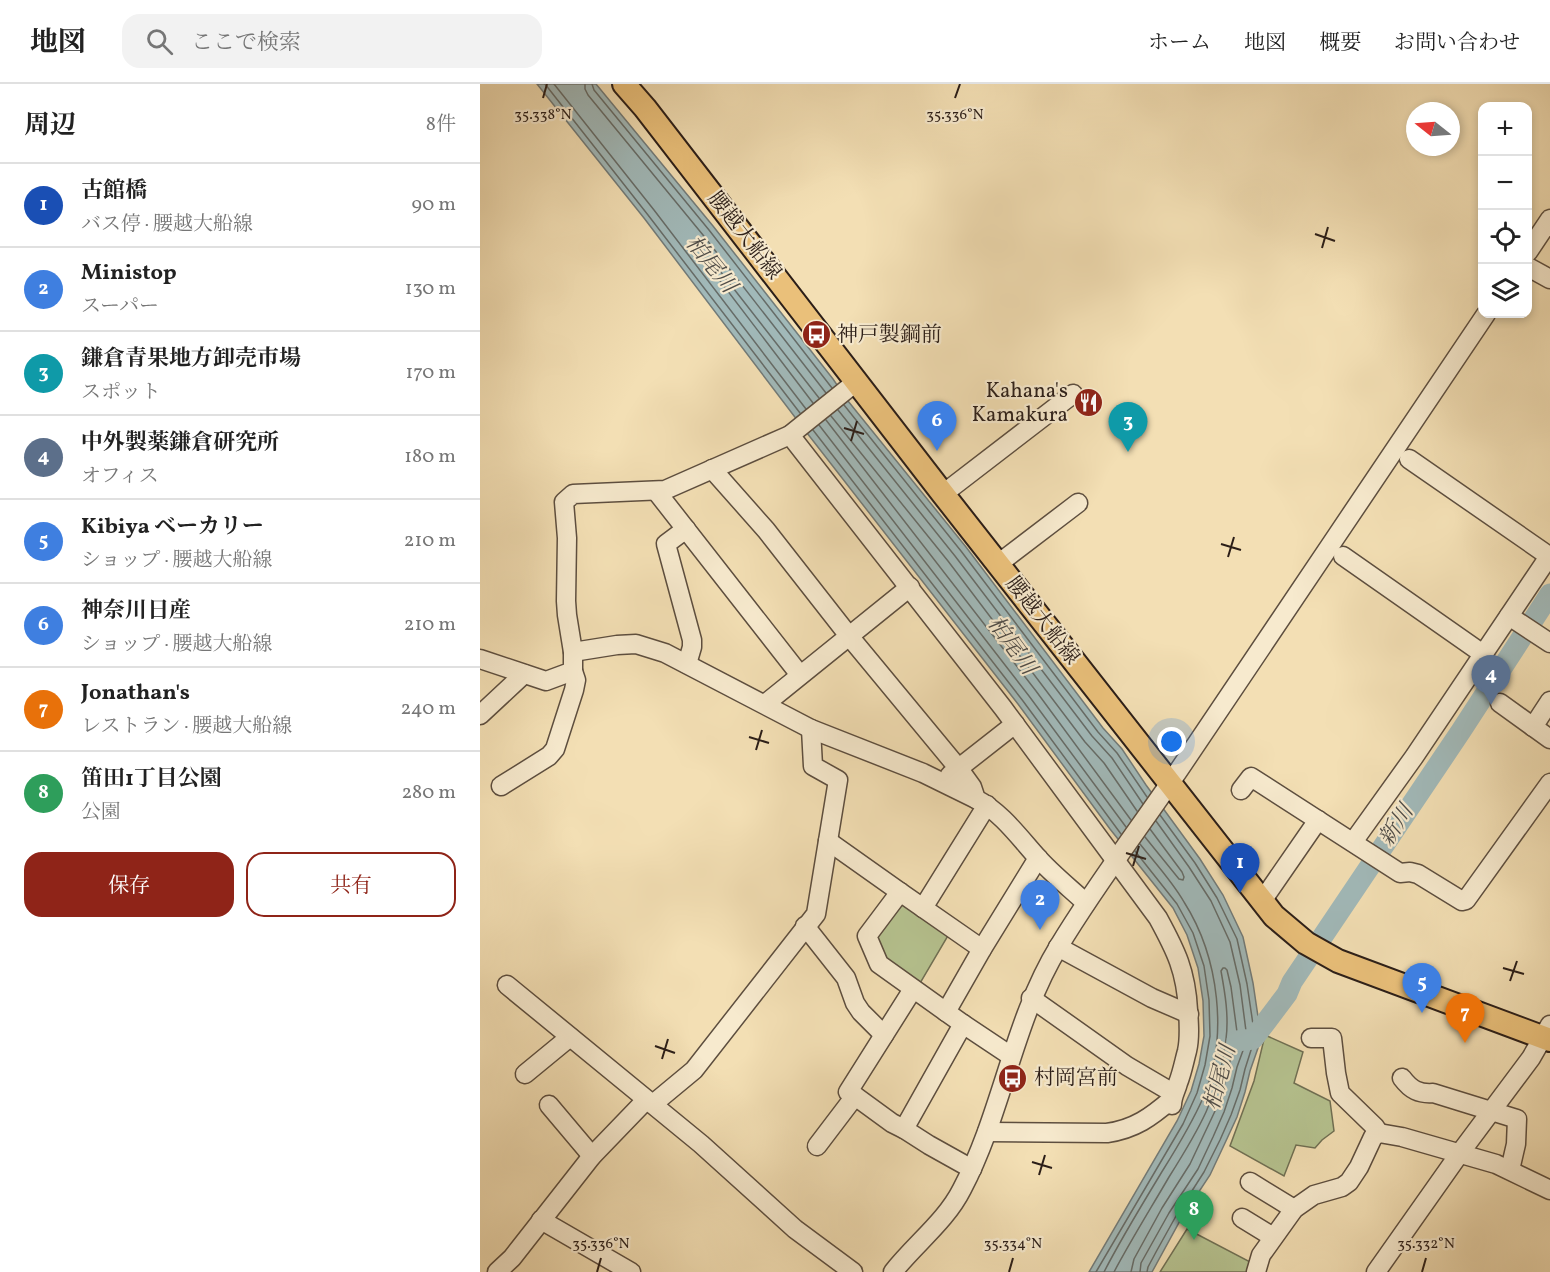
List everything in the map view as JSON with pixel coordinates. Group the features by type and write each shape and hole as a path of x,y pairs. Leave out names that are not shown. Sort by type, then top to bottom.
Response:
{"main road":[{"name":"腰越大船線","path":"624,84 741,231 851,386 943,494 998,564 1165,790 1274,916 1315,949 1369,973 1548,1034"}],"street":[{"path":"1532,246 1547,230"},
{"path":"1532,270 1550,279"},
{"path":"893,1272 954,1202 972,1169 987,1132 1031,998 1058,946 1483,318"},
{"path":"501,786 549,756 555,749 574,690 576,680 566,608 567,538 564,502 573,494 665,490 793,432 851,386"},
{"path":"943,494 1073,394"},
{"path":"793,432 1118,856 1158,918 1181,964 1187,987 1188,1043 1179,1083 1172,1099 1140,1124 1124,1131 1107,1133 987,1132"},
{"path":"1353,842 1414,757 1550,556 1409,459"},
{"path":"712,469 766,530 849,636 959,769 982,802 1086,903"},
{"path":"656,491 800,675"},
{"path":"998,564 1078,503"},
{"path":"686,529 666,544 692,640 687,664"},
{"path":"1343,556 1483,654"},
{"path":"765,704 910,587"},
{"path":"1509,616 1549,640"},
{"path":"573,652 636,644 665,653 811,729 942,782 982,802"},
{"path":"480,659 546,681 573,671"},
{"path":"480,715 524,674"},
{"path":"1533,727 1550,701"},
{"path":"1500,703 1550,739"},
{"path":"942,782 1015,724"},
{"path":"497,1272 512,1258 592,1156 650,1102 694,1070 816,914 838,780 813,766 811,729"},
{"path":"1240,789 1251,777 1400,873 1418,874 1462,901 1466,900 1550,783"},
{"path":"923,908 982,802"},
{"path":"1262,901 1318,820"},
{"path":"828,841 982,949"},
{"path":"946,1012 1038,858"},
{"path":"900,892 867,936 879,964 1011,1056"},
{"path":"806,926 846,978 855,1003 861,1012 884,1035"},
{"path":"1058,946 1152,998 1188,1014"},
{"path":"507,985 701,1144 795,1229 853,1272"},
{"path":"913,989 848,1092 892,1123 972,1169"},
{"path":"1031,998 1172,1099"},
{"path":"904,1129 963,1024"},
{"path":"1376,1272 1548,1034"},
{"path":"525,1074 570,1037"},
{"path":"1311,1038 1332,1038 1340,1093 1379,1132 1496,1164 1550,1190"},
{"path":"1402,1078 1410,1088 1423,1094 1433,1093 1517,1119 1516,1144 1510,1170"},
{"path":"817,1146 855,1096"},
{"path":"549,1105 592,1156"},
{"path":"1256,1272 1261,1255 1294,1209 1314,1196 1342,1187 1349,1182 1373,1137 1379,1132"},
{"path":"1260,1183 1294,1209"},
{"path":"1242,1218 1273,1237"},
{"path":"541,1220 631,1272"}],"green space":[{"path":"901,901 949,934 919,985 884,960 874,937"},
{"path":"1265,1035 1303,1052 1294,1083 1330,1101 1334,1131 1315,1148 1296,1145 1284,1176 1230,1146 1254,1081"},
{"path":"1187,1229 1256,1265 1253,1272 1160,1272"}],"water":[{"name":"柏尾川","path":"537,84 596,84 713,226 848,401 966,547 1103,728 1122,749 1223,895 1243,937 1260,1030 1258,1048 1237,1117 1210,1175 1181,1219 1152,1272 1089,1272 1177,1121 1191,1091 1199,1064 1204,1036 1203,1001 1198,968 1187,935 1173,908 1110,829 1018,704 807,433 644,218"}],"waterway":[{"name":"新川","path":"1237,1041 1253,1039 1287,994 1292,982 1550,594"}],"place":[{"name":"神戸製鋼前","path":"816,335"},
{"name":"Kahana's Kamakura","path":"1089,403"},
{"name":"神奈川日産","path":"937,451"},
{"name":"鎌倉青果地方卸売市場","path":"1128,452"},
{"name":"中外製薬鎌倉研究所","path":"1491,705"},
{"name":"古館橋","path":"1240,893"},
{"name":"Ministop","path":"1040,930"},
{"name":"Kibiya ベーカリー","path":"1422,1013"},
{"name":"Jonathan's","path":"1465,1043"},
{"name":"村岡宮前","path":"1013,1078"},
{"name":"笛田1丁目公園","path":"1194,1240"}]}
